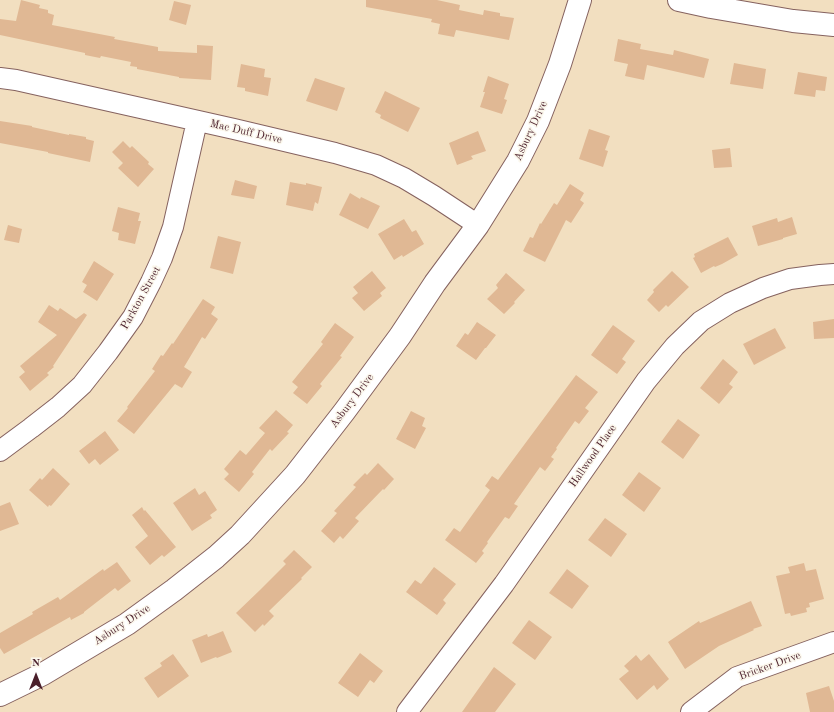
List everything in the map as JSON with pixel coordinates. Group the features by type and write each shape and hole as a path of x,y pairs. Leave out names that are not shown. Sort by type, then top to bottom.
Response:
{"street":[{"name":"Asbury Drive","path":"0,695 43,674 128,624 174,590 216,557 240,535 295,475 400,336 435,283 478,225 518,161 538,121 560,64 580,0"},
{"path":"679,0 793,21 834,25"},
{"name":"Mac Duff Drive","path":"0,78 197,121 335,153 376,165 404,178 478,225"},
{"name":"Parkton Street","path":"0,451 58,407 82,385 133,317 162,258 173,227 197,121"},
{"name":"Hallwood Place","path":"407,712 504,584 646,380 675,346 701,321 730,303 763,288 790,279 834,274"},
{"name":"Bricker Drive","path":"691,712 737,677 834,642"}],"building":[{"path":"21,0 40,5 39,8 48,10 48,13 54,15 52,25 158,47 158,51 197,53 197,45 213,46 211,80 179,78 137,69 137,67 130,66 131,62 101,56 100,58 85,55 85,53 0,35 0,19 16,21"},
{"path":"366,0 437,0 460,5 459,10 483,15 484,10 500,13 500,16 514,18 509,40 456,30 454,37 438,34 440,24 431,22 432,19 366,7"},
{"path":"174,1 191,5 186,25 169,20"},
{"path":"618,39 641,44 640,49 673,55 674,50 709,59 704,78 647,65 644,80 625,76 628,64 614,61"},
{"path":"734,63 766,69 763,89 730,84"},
{"path":"241,64 265,69 264,77 271,78 268,96 245,91 245,88 237,87"},
{"path":"798,72 827,77 825,91 816,90 815,97 794,94"},
{"path":"488,76 509,84 504,99 507,100 502,114 480,107"},
{"path":"315,78 345,88 337,111 306,101"},
{"path":"385,91 420,108 408,132 380,118 381,115 375,112"},
{"path":"0,121 86,137 86,139 94,141 90,162 0,143"},
{"path":"589,129 610,136 605,150 608,151 603,167 579,159"},
{"path":"478,131 486,151 471,156 473,159 457,165 449,143"},
{"path":"123,141 130,148 132,146 149,162 148,164 154,169 138,187 118,168 123,163 112,152"},
{"path":"730,148 732,167 714,168 712,150"},
{"path":"235,180 257,186 254,199 231,195"},
{"path":"290,182 306,185 306,183 322,187 318,204 315,202 313,211 286,205"},
{"path":"570,184 584,193 580,200 584,203 571,223 566,220 545,262 523,251 530,237 533,238 540,223 541,224 554,203 557,205"},
{"path":"350,193 360,199 361,197 380,206 368,229 339,215"},
{"path":"118,207 140,213 138,221 141,221 135,244 118,240 119,233 112,231"},
{"path":"792,217 797,234 758,246 752,226 777,218 778,222"},
{"path":"404,219 412,232 416,230 424,244 403,257 402,255 394,260 378,234"},
{"path":"8,225 22,229 19,243 4,240"},
{"path":"218,236 241,242 233,274 210,268"},
{"path":"728,237 738,255 701,273 693,258 695,257 694,254"},
{"path":"94,261 114,274 97,301 83,292 87,285 82,282"},
{"path":"372,271 386,288 380,293 382,296 364,311 352,298 358,293 353,287"},
{"path":"672,271 689,287 668,307 666,305 659,312 647,300 654,292 653,290"},
{"path":"506,273 525,290 504,314 487,299 498,288 496,285"},
{"path":"203,299 215,307 211,314 218,319 205,339 202,337 184,367 192,372 182,388 175,384 134,434 117,421 155,371 152,369 161,355 163,356 172,343 173,344"},
{"path":"49,305 58,311 60,308 76,319 84,313 87,315 53,366 54,367 47,373 49,375 30,391 19,377 25,372 20,366 57,335 38,322"},
{"path":"834,319 834,338 814,339 813,322"},
{"path":"477,322 496,335 476,360 456,346 465,333 468,335"},
{"path":"335,323 354,337 340,356 342,357 320,384 322,386 307,404 293,393 298,387 292,382 323,344 321,342"},
{"path":"613,325 635,341 622,359 626,362 617,374 591,355"},
{"path":"775,328 786,348 754,365 743,344"},
{"path":"723,359 738,372 729,384 733,387 719,404 700,388"},
{"path":"576,375 598,392 585,408 589,411 579,424 575,421 556,448 557,449 551,457 554,459 545,471 540,467 514,504 518,506 509,519 505,517 487,542 488,543 482,551 484,553 476,563 445,540 454,528 460,532 490,490 485,486 492,476 498,480"},
{"path":"276,410 293,425 287,432 289,433 272,451 270,449 252,472 254,474 239,492 224,479 229,474 224,469 240,450 246,455 265,433 259,428"},
{"path":"411,411 425,418 422,426 426,428 415,449 396,439"},
{"path":"678,419 700,435 683,459 661,442"},
{"path":"105,431 119,450 100,465 95,459 89,464 79,451"},
{"path":"378,463 394,479 355,518 359,521 343,539 340,536 334,543 321,531 337,513 334,511 356,487 353,485 365,473 367,475"},
{"path":"53,468 70,484 51,506 49,505 48,507 29,490 40,478 42,480"},
{"path":"639,472 661,488 644,512 622,495"},
{"path":"195,488 199,495 205,491 217,510 210,515 212,518 192,531 173,503"},
{"path":"10,502 19,524 0,531 0,506"},
{"path":"142,507 176,547 164,557 162,555 150,565 135,547 148,536 132,515"},
{"path":"605,518 627,534 611,557 588,540"},
{"path":"294,550 312,567 301,578 302,579 269,611 274,616 264,626 263,624 255,632 236,613 286,564 283,561"},
{"path":"117,562 131,581 118,591 115,588 84,613 71,620 70,617 4,654 0,648 0,633 33,614 32,612 58,597 60,600 103,569 104,571"},
{"path":"804,563 806,571 816,569 824,599 809,603 810,607 806,608 807,612 791,616 790,613 785,614 776,576 790,573 788,567"},
{"path":"434,567 456,584 443,600 446,603 437,615 406,592 415,580 421,584"},
{"path":"567,569 589,586 572,609 549,593"},
{"path":"751,601 762,626 719,646 685,669 668,642 699,621 700,623"},
{"path":"529,620 552,637 535,660 512,643"},
{"path":"223,631 232,652 201,663 192,640 207,634 208,637"},
{"path":"360,653 383,671 374,683 370,680 358,697 338,683"},
{"path":"173,654 189,676 158,698 144,678 162,666 160,663"},
{"path":"649,654 669,679 657,690 654,685 637,700 619,679 629,671 624,666 636,655 641,661"},
{"path":"494,667 516,684 495,712 462,712"},
{"path":"829,686 834,701 834,712 810,712 806,693"}]}
